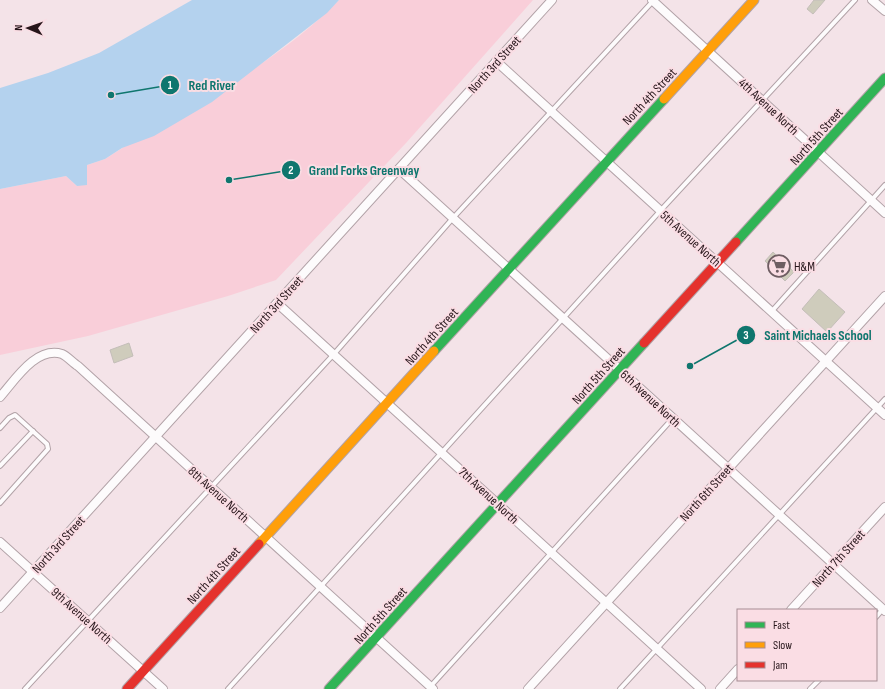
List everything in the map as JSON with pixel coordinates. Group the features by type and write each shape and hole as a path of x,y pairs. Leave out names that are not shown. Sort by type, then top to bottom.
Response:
{"street":[{"name":"North 3rd Street","path":"0,608 552,0"},
{"name":"4th Avenue North","path":"654,0 885,213"},
{"name":"North 4th Street","path":"127,689 754,0"},
{"path":"872,0 885,11"},
{"name":"5th Avenue North","path":"496,61 885,415"},
{"name":"North 5th Street","path":"329,689 719,263 885,78"},
{"name":"6th Avenue North","path":"399,169 884,609"},
{"name":"North 6th Street","path":"528,689 825,360 885,296"},
{"name":"7th Avenue North","path":"277,303 443,452 701,689"},
{"name":"8th Avenue North","path":"0,397 33,360 48,354 63,354 377,637 431,688"},
{"name":"North 7th Street","path":"792,609 885,507"},
{"name":"9th Avenue North","path":"0,542 34,571 163,689"},
{"path":"720,689 737,670"}],"lane":[{"path":"25,689 210,486 334,354 453,218 654,0"},
{"path":"228,689 661,210 855,0"},
{"path":"772,311 885,185"},
{"path":"620,689 885,399"},
{"path":"0,428 9,418 15,415 47,444 48,449 0,503"},
{"path":"431,688 673,418"},
{"path":"0,466 33,431"},
{"path":"810,689 818,681"}],"shaded area":[{"path":"339,0 533,0 406,143 276,280 228,296 88,336 0,355 0,189 66,176 77,186 87,165 105,159 256,67 313,25"}],"water":[{"path":"192,0 339,0 327,13 212,102 154,136 122,148 105,159 87,165 87,185 77,186 66,176 0,189 0,88 48,73 99,53"}],"building":[{"path":"814,0 825,0 813,14 807,9"},
{"name":"H&M","path":"773,252 794,272 785,281 765,261"},
{"path":"819,289 845,312 827,332 802,309"},
{"path":"129,343 133,356 114,363 110,350"}],"traffic: fast":[{"path":"736,242 885,78"},
{"path":"434,351 664,99"},
{"path":"329,689 644,343"}],"traffic: slow":[{"path":"664,99 754,0"},
{"path":"259,544 434,351"}],"traffic: jam":[{"path":"644,343 736,242"},
{"path":"127,689 259,544"}],"place":[{"name":"Red River","path":"111,95"},
{"name":"Grand Forks Greenway","path":"229,180"},
{"name":"H&M","path":"779,266"},
{"name":"Saint Michaels School","path":"690,366"}]}
